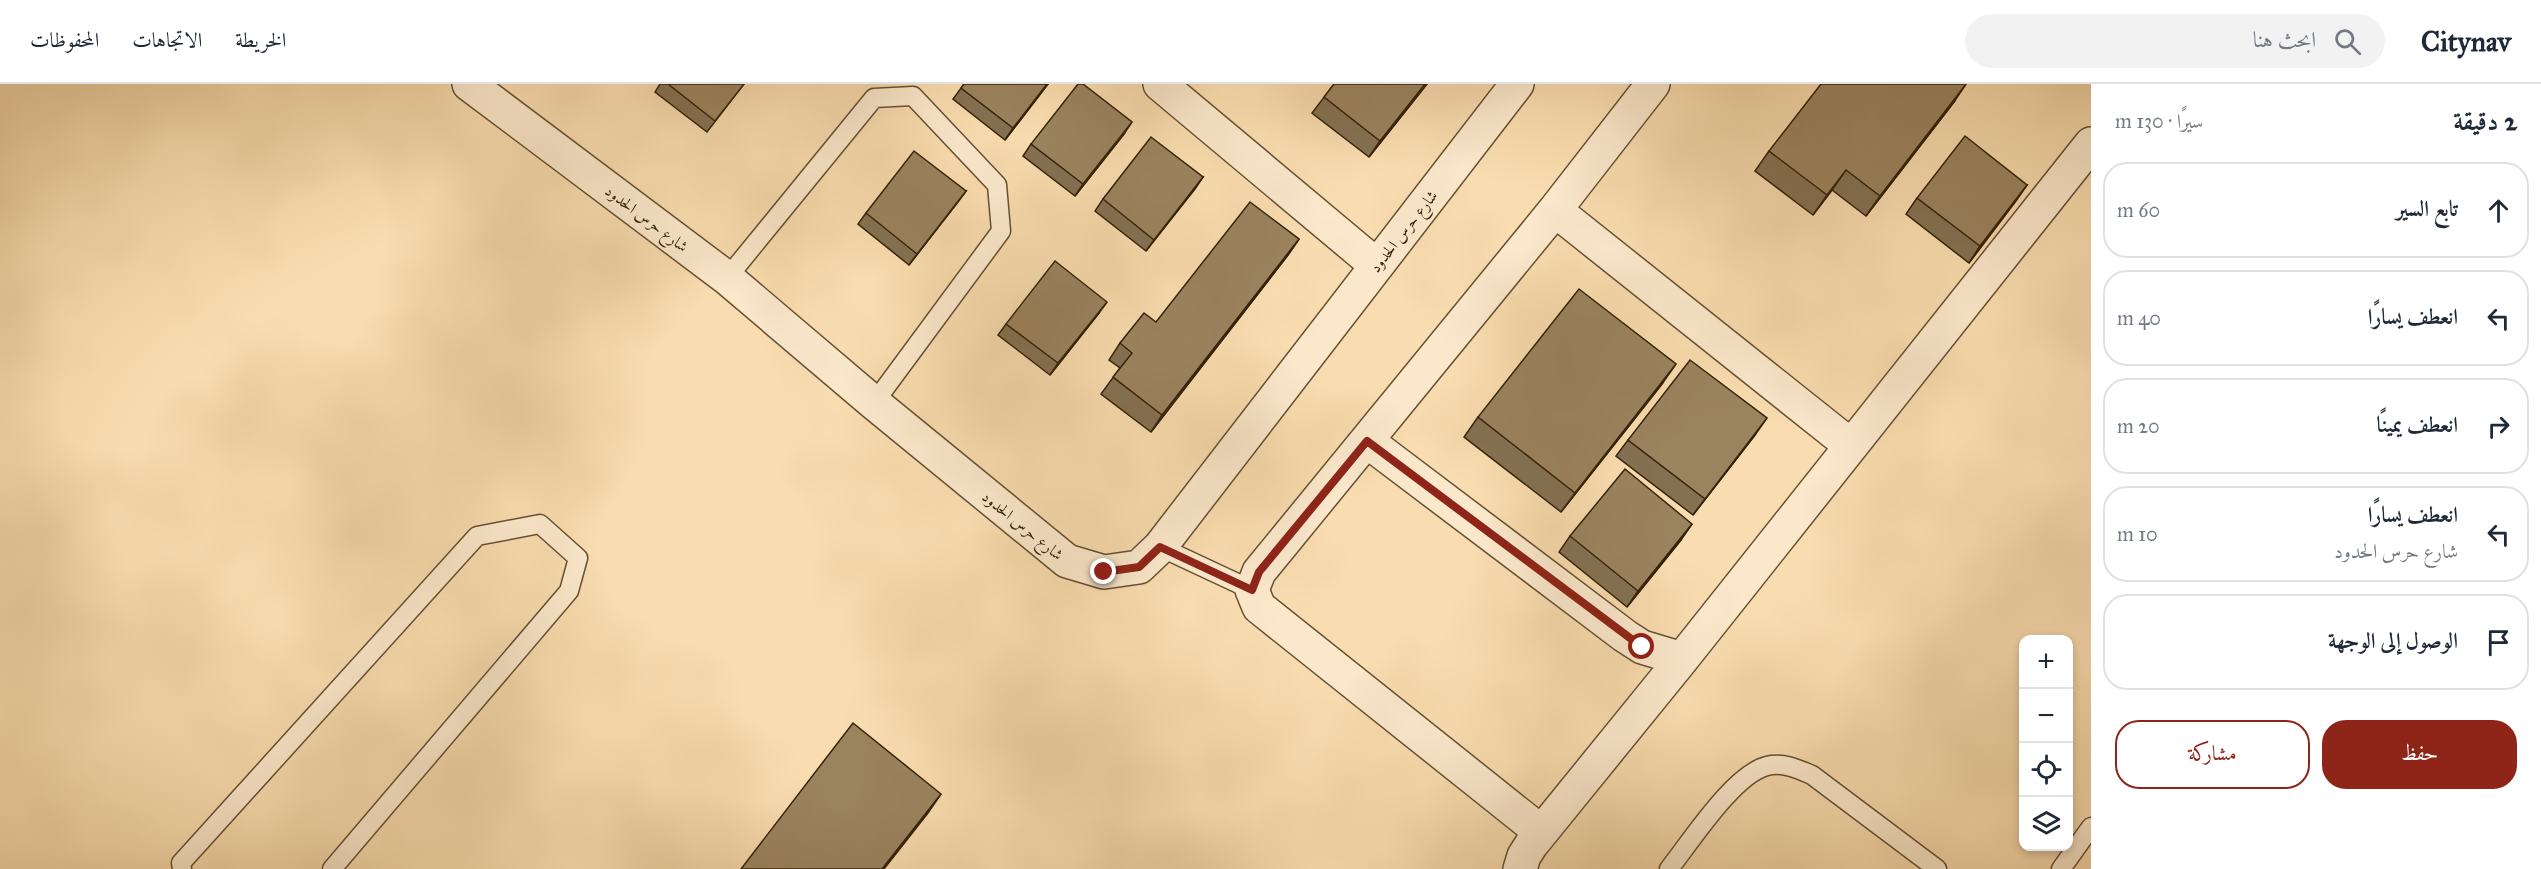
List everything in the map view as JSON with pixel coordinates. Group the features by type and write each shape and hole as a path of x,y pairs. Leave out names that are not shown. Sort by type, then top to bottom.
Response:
{"street":[{"name":"شارع حرس الحدود","path":"469,84 727,278 874,404 1067,561 1104,572 1139,567 1160,547 1517,84"},
{"path":"1160,84 1376,265"},
{"path":"1541,832 1259,607 1252,590 1259,572 1555,210 1653,84"},
{"path":"1520,869 1524,856 1541,832 1682,659 2091,144"},
{"path":"1555,210 1850,445"},
{"path":"1367,441 1625,636 1642,647 1682,659"}],"lane":[{"path":"727,278 874,98 913,96 997,185 1001,231 874,404"},
{"path":"182,869 181,863 477,536 540,524 578,558 569,591 332,869"},
{"path":"1160,547 1252,590"},
{"path":"1669,869 1747,774 1768,765 1791,766 1812,776 1938,869"},
{"path":"2061,869 2091,827"}],"building":[{"path":"668,84 744,84 715,121"},
{"path":"964,84 1047,84 1013,128 961,88"},
{"path":"1078,84 1083,84 1132,122 1083,184 1031,144"},
{"path":"1334,84 1425,84 1380,141 1324,97"},
{"path":"1821,84 1966,84 1880,196 1846,170 1827,195 1769,151"},
{"path":"1965,136 2027,185 1980,246 1917,198"},
{"path":"1151,137 1203,177 1154,240 1103,199"},
{"path":"914,151 966,191 917,254 866,213"},
{"path":"1250,202 1299,239 1162,415 1113,377 1132,353 1120,343 1144,313 1156,322"},
{"path":"1055,261 1107,302 1058,363 1006,324"},
{"path":"1579,289 1676,364 1575,493 1478,417"},
{"path":"1690,360 1767,418 1705,499 1628,440"},
{"path":"1625,469 1692,524 1638,591 1570,536"},
{"path":"853,723 941,794 882,869 741,869"}],"route":[{"path":"1104,572 1139,567 1160,547 1252,590 1259,572 1367,441 1642,647"}]}
